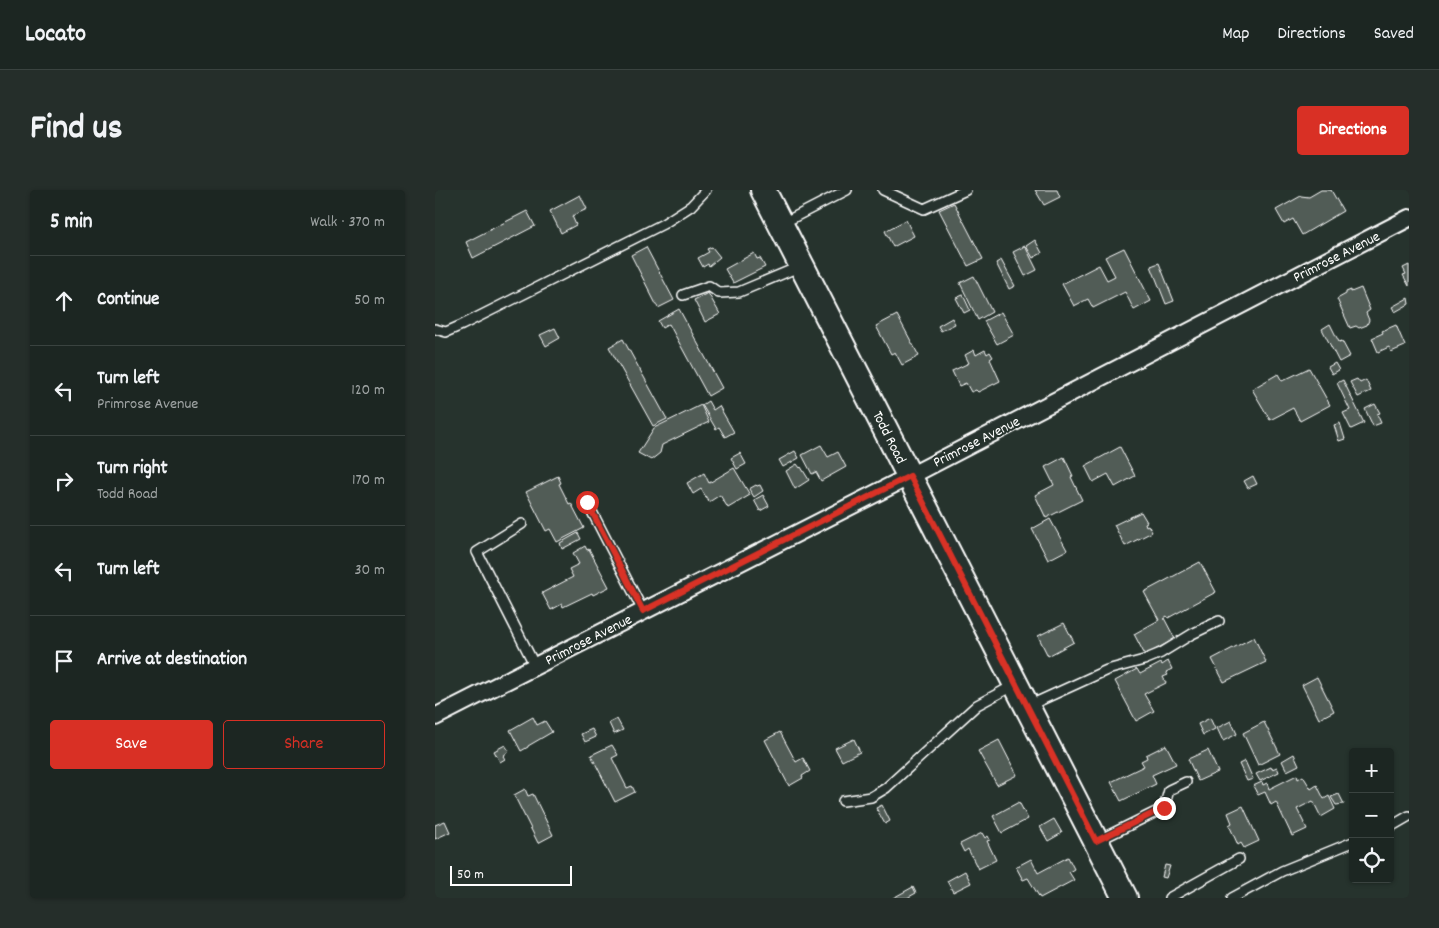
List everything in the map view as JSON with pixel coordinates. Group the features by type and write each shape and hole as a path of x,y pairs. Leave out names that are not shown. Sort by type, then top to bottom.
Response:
{"main road":[{"name":"Todd Road","path":"763,190 1125,898"}],"street":[{"name":"Primrose Avenue","path":"435,717 910,476 1409,218"}],"lane":[{"path":"435,330 446,332 663,224 691,206 706,190"},
{"path":"780,224 847,190"},
{"path":"883,190 924,209 966,190"},
{"path":"683,295 709,286 719,293 739,292 802,266"},
{"path":"587,502 643,611"},
{"path":"522,524 477,552 535,666"},
{"path":"1027,707 1107,670 1144,660 1161,653 1192,634 1219,621"},
{"path":"843,801 871,797 886,788 977,705 1016,684"},
{"path":"1096,841 1164,808 1169,790 1186,782"},
{"path":"1394,825 1409,816"},
{"path":"1232,898 1282,870 1349,844"},
{"path":"1169,898 1239,859"}],"building":[{"path":"1035,190 1057,190 1060,197 1044,205"},
{"path":"1321,190 1331,190 1343,211 1302,235 1293,219 1284,224 1276,210 1301,196 1309,197"},
{"path":"580,195 587,209 572,216 576,225 561,233 550,211"},
{"path":"954,203 983,259 968,266 939,210"},
{"path":"527,211 535,226 473,258 466,242"},
{"path":"906,220 914,236 893,247 885,231"},
{"path":"1035,240 1042,253 1033,258 1026,246"},
{"path":"1025,246 1037,270 1025,276 1013,252"},
{"path":"646,247 674,300 658,308 631,255"},
{"path":"712,247 720,257 709,266 708,264 703,267 698,258 709,252 707,249"},
{"path":"1124,248 1151,301 1134,310 1125,292 1093,308 1088,299 1074,306 1062,284 1099,265 1107,280 1115,276 1105,257"},
{"path":"754,253 757,259 760,258 765,267 733,283 725,269"},
{"path":"1001,260 1015,286 1009,289 996,263"},
{"path":"1159,263 1174,301 1166,304 1151,266"},
{"path":"1409,265 1409,286 1403,275 1406,274 1403,268"},
{"path":"974,276 992,312 978,320 960,283"},
{"path":"1361,288 1370,310 1366,313 1369,320 1367,325 1359,328 1356,326 1350,328 1337,299 1346,294 1346,292"},
{"path":"708,293 720,314 705,322 694,300"},
{"path":"963,295 970,310 964,313 956,298"},
{"path":"1408,298 1409,304 1395,312 1392,307"},
{"path":"679,309 722,388 708,396 669,324 662,328 658,321"},
{"path":"1001,312 1014,335 997,344 984,321"},
{"path":"897,315 919,356 902,365 895,352 891,354 876,326"},
{"path":"952,318 955,324 941,331 938,326"},
{"path":"1330,324 1339,342 1342,341 1350,356 1339,362 1322,329"},
{"path":"1396,325 1405,346 1391,352 1389,347 1378,352 1372,338"},
{"path":"555,328 560,338 546,346 540,335"},
{"path":"623,339 667,419 653,426 609,347"},
{"path":"974,350 976,355 985,350 987,354 990,352 993,357 990,359 1000,381 978,392 976,390 971,392 966,383 959,386 952,371 969,363 965,355"},
{"path":"1335,363 1339,370 1332,374 1328,367"},
{"path":"1309,368 1330,405 1300,421 1293,408 1270,420 1252,389 1278,374 1282,381"},
{"path":"1357,379 1360,383 1366,380 1371,391 1358,397 1350,382"},
{"path":"1343,380 1364,423 1351,429 1343,413 1350,410 1337,383"},
{"path":"708,401 713,410 719,406 734,432 725,437 719,427 716,429 702,405"},
{"path":"1375,404 1380,413 1377,414 1381,423 1373,426 1365,409"},
{"path":"701,405 709,422 662,445 660,453 651,460 638,453 654,428"},
{"path":"1340,423 1345,439 1339,441 1334,425"},
{"path":"821,445 828,457 838,452 846,467 821,481 816,472 812,474 802,455"},
{"path":"1120,447 1135,476 1115,487 1108,474 1093,482 1085,466"},
{"path":"795,451 799,458 783,467 779,460"},
{"path":"740,453 746,464 737,469 731,458"},
{"path":"1064,457 1082,500 1046,518 1035,495 1054,485 1045,467"},
{"path":"797,464 809,480 795,489 786,471"},
{"path":"734,468 750,495 728,508 720,495 709,502 701,489 693,494 687,483 704,473 709,483"},
{"path":"558,476 561,483 559,484 569,504 571,503 584,528 557,542 550,529 546,531 526,492"},
{"path":"1253,476 1257,484 1248,488 1244,481"},
{"path":"760,485 763,491 754,497 749,489"},
{"path":"763,495 769,506 760,511 754,500"},
{"path":"1141,512 1147,522 1145,523 1146,526 1148,525 1152,532 1125,546 1114,525"},
{"path":"1050,519 1067,550 1048,560 1032,529"},
{"path":"578,533 581,539 562,549 560,543"},
{"path":"585,546 587,550 589,549 609,587 563,607 562,604 551,610 542,593 573,577 569,569 579,564 573,553"},
{"path":"1200,562 1216,592 1168,618 1167,616 1164,618 1175,639 1145,655 1134,634 1159,620 1144,592"},
{"path":"1064,623 1074,642 1048,656 1038,636"},
{"path":"1254,637 1266,662 1224,682 1212,659"},
{"path":"1168,661 1172,669 1166,672 1168,675 1163,677 1166,683 1144,694 1154,711 1136,721 1115,681 1137,669 1140,674"},
{"path":"1317,677 1334,711 1319,719 1302,685"},
{"path":"533,717 537,725 545,721 552,732 521,751 510,730"},
{"path":"1210,718 1215,729 1203,735 1198,724"},
{"path":"617,719 623,730 614,734 609,723"},
{"path":"1231,721 1237,734 1223,741 1217,728"},
{"path":"1264,722 1280,754 1258,765 1243,733"},
{"path":"592,729 596,737 585,742 581,734"},
{"path":"780,732 796,762 803,758 810,771 802,776 803,778 789,786 765,740"},
{"path":"854,739 860,752 842,761 835,748"},
{"path":"999,740 1017,775 997,785 978,751"},
{"path":"505,745 509,751 503,756 505,759 500,762 494,751"},
{"path":"612,745 618,755 612,758 627,788 632,786 635,792 615,802 591,755"},
{"path":"1166,745 1176,764 1152,775 1156,784 1121,801 1111,782 1144,766 1141,761 1147,758 1146,755"},
{"path":"1208,750 1218,772 1198,781 1188,759"},
{"path":"1294,754 1299,765 1287,771 1282,761"},
{"path":"1245,761 1253,779 1247,781 1239,764"},
{"path":"1271,767 1272,769 1277,767 1279,772 1260,781 1256,774"},
{"path":"1297,775 1298,779 1303,776 1311,789 1317,785 1324,799 1329,796 1335,809 1321,817 1313,801 1297,809 1307,829 1292,836 1276,802 1271,805 1265,792 1258,795 1253,786 1262,782 1263,785 1267,783 1269,789"},
{"path":"525,789 528,796 533,794 553,835 538,843 514,795"},
{"path":"1339,794 1344,804 1336,805 1331,797"},
{"path":"1019,802 1028,819 1002,833 993,816"},
{"path":"882,805 890,821 885,824 876,808"},
{"path":"1243,806 1259,841 1244,848 1241,843 1238,845 1229,825 1232,823 1228,813"},
{"path":"1054,819 1062,833 1048,841 1040,827"},
{"path":"445,821 450,832 435,839 435,825"},
{"path":"982,833 985,838 988,836 990,840 987,841 996,860 978,869 968,849 964,852 960,844"},
{"path":"1068,857 1074,869 1069,872 1074,880 1040,898 1028,878 1023,880 1016,867 1031,859 1038,873"},
{"path":"1165,865 1170,866 1166,878 1162,877"},
{"path":"965,871 971,883 953,892 947,881"},
{"path":"913,887 916,893 907,898 893,898"}],"route":[{"path":"587,502 643,611 910,476 1096,841 1164,808"}]}
